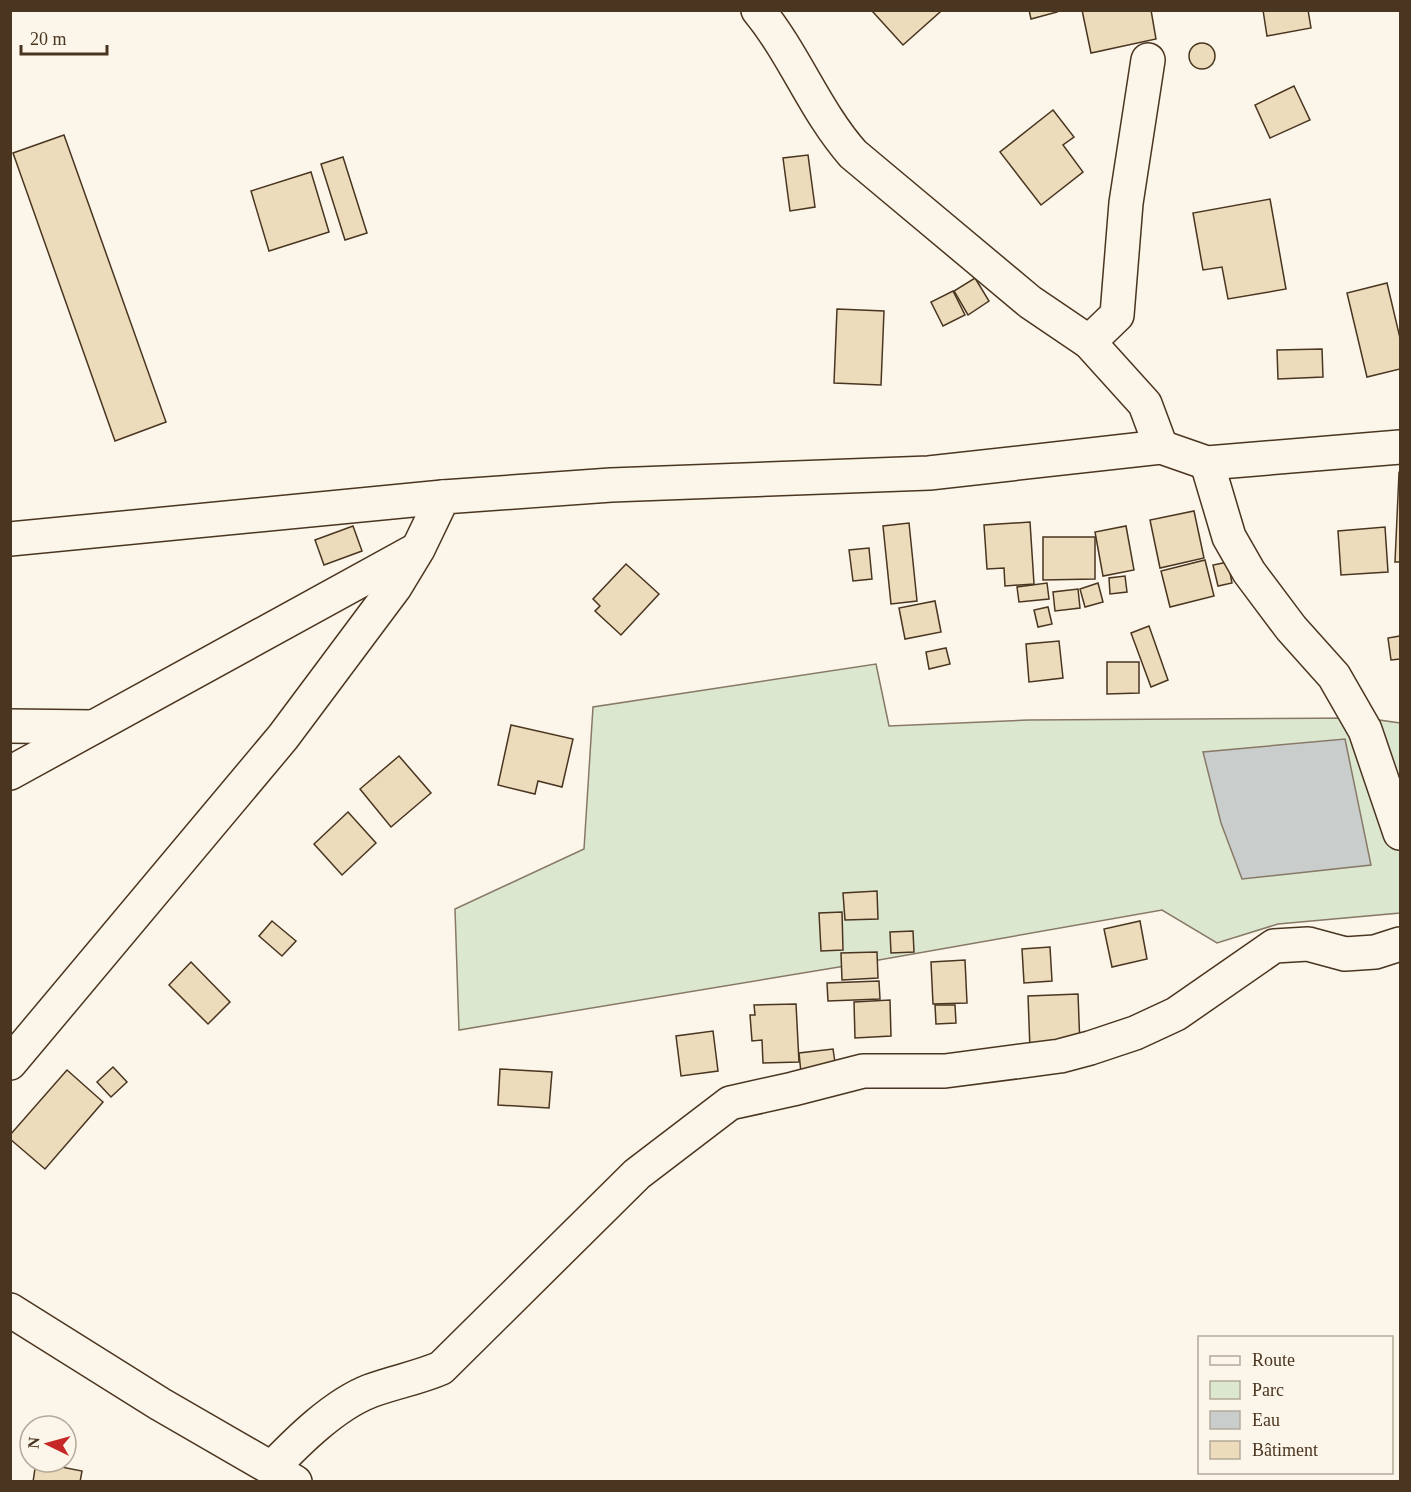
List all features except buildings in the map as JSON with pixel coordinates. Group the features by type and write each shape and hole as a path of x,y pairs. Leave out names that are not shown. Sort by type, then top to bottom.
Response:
{"street":[{"path":"758,10 785,48 837,136 854,154 1030,302 1089,342 1145,404 1161,447"},
{"path":"1089,342 1116,315 1126,203 1148,60"},
{"path":"10,539 443,497 622,485 929,473 1161,447 1207,463 1401,447"},
{"path":"1207,463 1229,537 1249,572 1291,628 1334,676 1365,730 1401,833"},
{"path":"10,1063 283,736 395,587 418,549 443,497"},
{"path":"10,773 418,549"},
{"path":"10,726 95,727"},
{"path":"10,1310 160,1404 283,1475 302,1436 351,1402 369,1392 441,1368 637,1174 730,1103 863,1071 945,1071 1060,1056 1135,1032 1176,1014 1274,946 1308,944 1345,954 1375,952 1401,944"}],"green space":[{"path":"876,664 889,726 1027,720 1365,718 1400,723 1400,913 1278,924 1217,943 1162,910 839,967 459,1030 455,909 584,849 593,707"}],"water":[{"path":"1345,739 1371,865 1242,879 1221,823 1203,752"}]}
